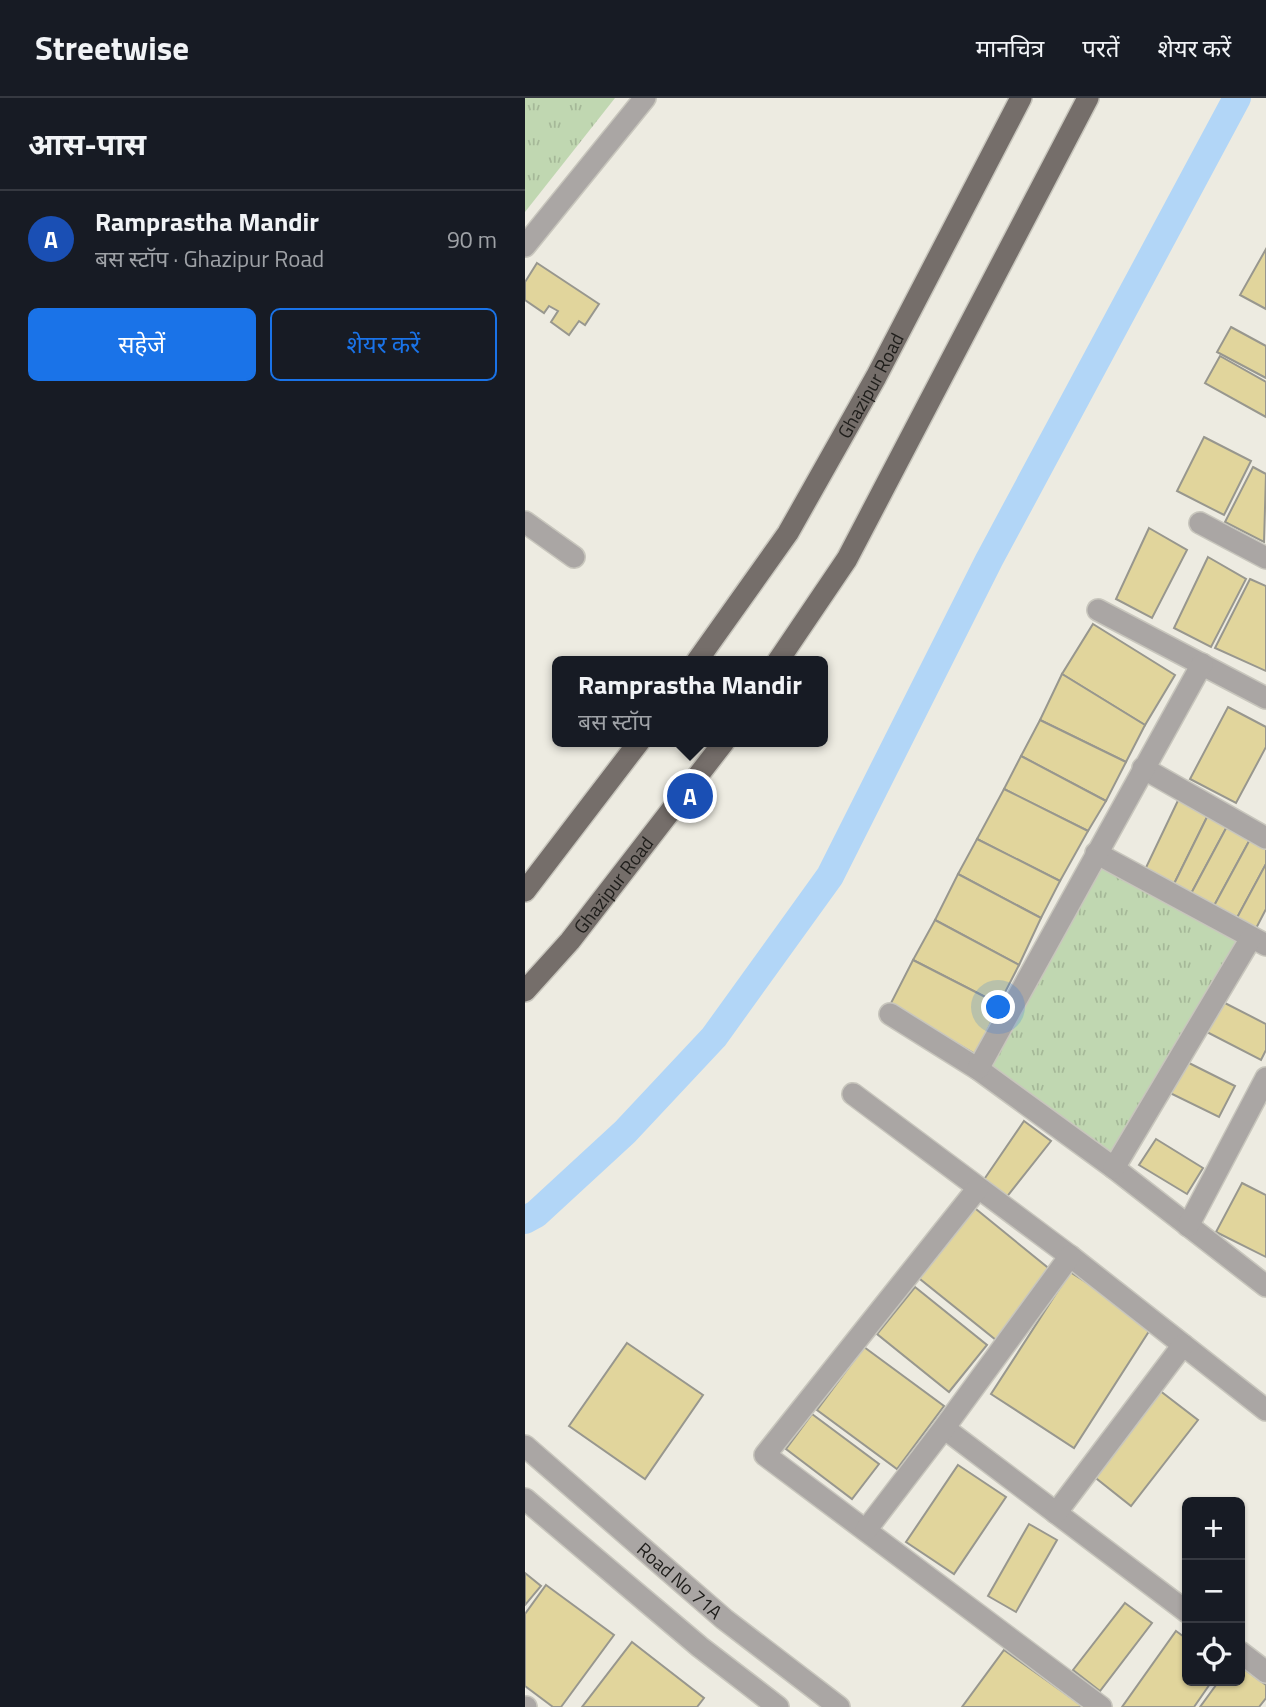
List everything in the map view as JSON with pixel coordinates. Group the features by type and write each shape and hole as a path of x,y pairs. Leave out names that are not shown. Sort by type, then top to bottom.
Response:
{"main road":[{"name":"Ghazipur Road","path":"701,656 788,533 876,377 1021,98"},
{"path":"781,656 847,559 1088,98"},
{"path":"525,891 635,747"},
{"name":"Ghazipur Road","path":"525,991 570,941 720,747"}],"street":[{"path":"525,246 645,98"},
{"path":"525,522 574,557"},
{"path":"1200,523 1266,558"},
{"path":"1098,610 1266,698"},
{"path":"978,1069 1095,853 1202,664"},
{"path":"1143,768 1266,838"},
{"path":"1095,853 1258,942 1114,1168"},
{"path":"890,1014 978,1069 1114,1168 1266,1286"},
{"path":"1188,1226 1266,1078"},
{"path":"853,1094 1070,1256 1266,1410"},
{"path":"978,1188 765,1455 1101,1707"},
{"path":"866,1530 1070,1256"},
{"path":"1056,1513 1184,1345"},
{"path":"944,1428 1182,1608"},
{"name":"Road No 71A","path":"525,1446 724,1619 839,1707"},
{"name":"Road No 71A","path":"527,1505 700,1647 778,1707"},
{"path":"1245,1655 1265,1669"}],"green space":[{"path":"525,98 615,98 525,212"},
{"path":"1096,853 1251,938 1114,1168 978,1069"}],"building":[{"path":"1266,249 1266,309 1240,295"},
{"path":"537,263 599,304 585,325 579,321 569,335 551,322 558,311 549,306 544,313 525,300 525,282"},
{"path":"1231,327 1266,346 1266,378 1217,352"},
{"path":"1220,356 1266,382 1266,417 1205,383"},
{"path":"1204,437 1251,461 1224,515 1177,491"},
{"path":"1253,467 1266,474 1264,542 1225,522"},
{"path":"1149,528 1187,550 1152,618 1116,599"},
{"path":"1208,557 1246,579 1211,647 1174,628"},
{"path":"1250,579 1266,586 1266,671 1215,648"},
{"path":"1093,624 1175,675 1145,725 1062,674"},
{"path":"1062,674 1145,725 1126,762 1040,720"},
{"path":"1228,707 1266,727 1266,747 1236,803 1190,779"},
{"path":"1040,720 1126,762 1106,801 1021,756"},
{"path":"1021,756 1106,801 1088,831 1004,789"},
{"path":"1004,789 1088,831 1060,881 977,839"},
{"path":"1183,790 1212,807 1169,894 1141,878"},
{"path":"1212,807 1231,819 1186,903 1169,894"},
{"path":"1231,819 1254,832 1209,915 1186,903"},
{"path":"1254,832 1266,838 1266,864 1232,927 1209,915"},
{"path":"977,839 1060,881 1041,918 958,874"},
{"path":"1266,864 1266,909 1251,938 1232,927"},
{"path":"958,874 1041,918 1019,965 935,920"},
{"path":"935,920 1019,965 999,1004 913,960"},
{"path":"913,960 999,1004 977,1055 890,1005"},
{"path":"1217,999 1266,1024 1266,1050 1261,1060 1201,1029"},
{"path":"1183,1060 1235,1086 1219,1117 1168,1092"},
{"path":"1024,1121 1051,1141 1005,1199 983,1181"},
{"path":"1156,1139 1203,1168 1187,1194 1139,1165"},
{"path":"1242,1183 1266,1195 1266,1257 1216,1232"},
{"path":"971,1205 1052,1271 996,1340 915,1275"},
{"path":"1070,1272 1153,1325 1074,1448 991,1394"},
{"path":"915,1287 987,1345 949,1392 877,1334"},
{"path":"627,1343 703,1395 645,1479 569,1426"},
{"path":"864,1347 944,1406 897,1469 817,1410"},
{"path":"1159,1390 1198,1420 1131,1506 1092,1475"},
{"path":"812,1414 879,1464 852,1499 786,1449"},
{"path":"958,1465 1006,1497 954,1574 906,1542"},
{"path":"1029,1524 1057,1540 1016,1612 988,1596"},
{"path":"525,1573 541,1586 525,1605"},
{"path":"546,1585 614,1635 561,1707 553,1707 525,1686 525,1614"},
{"path":"1125,1603 1152,1623 1100,1691 1073,1670"},
{"path":"1176,1631 1182,1635 1182,1686 1209,1686 1194,1707 1122,1707"},
{"path":"632,1642 704,1698 697,1707 582,1707"},
{"path":"1004,1650 1084,1707 962,1707"},
{"path":"1245,1670 1266,1685 1266,1698 1259,1707 1200,1707 1215,1686 1245,1686"}],"waterway":[{"path":"525,1220 536,1214 625,1132 714,1037 830,876 989,560 1237,98"}],"place":[{"name":"Ramprastha Mandir","path":"690,796"}]}
